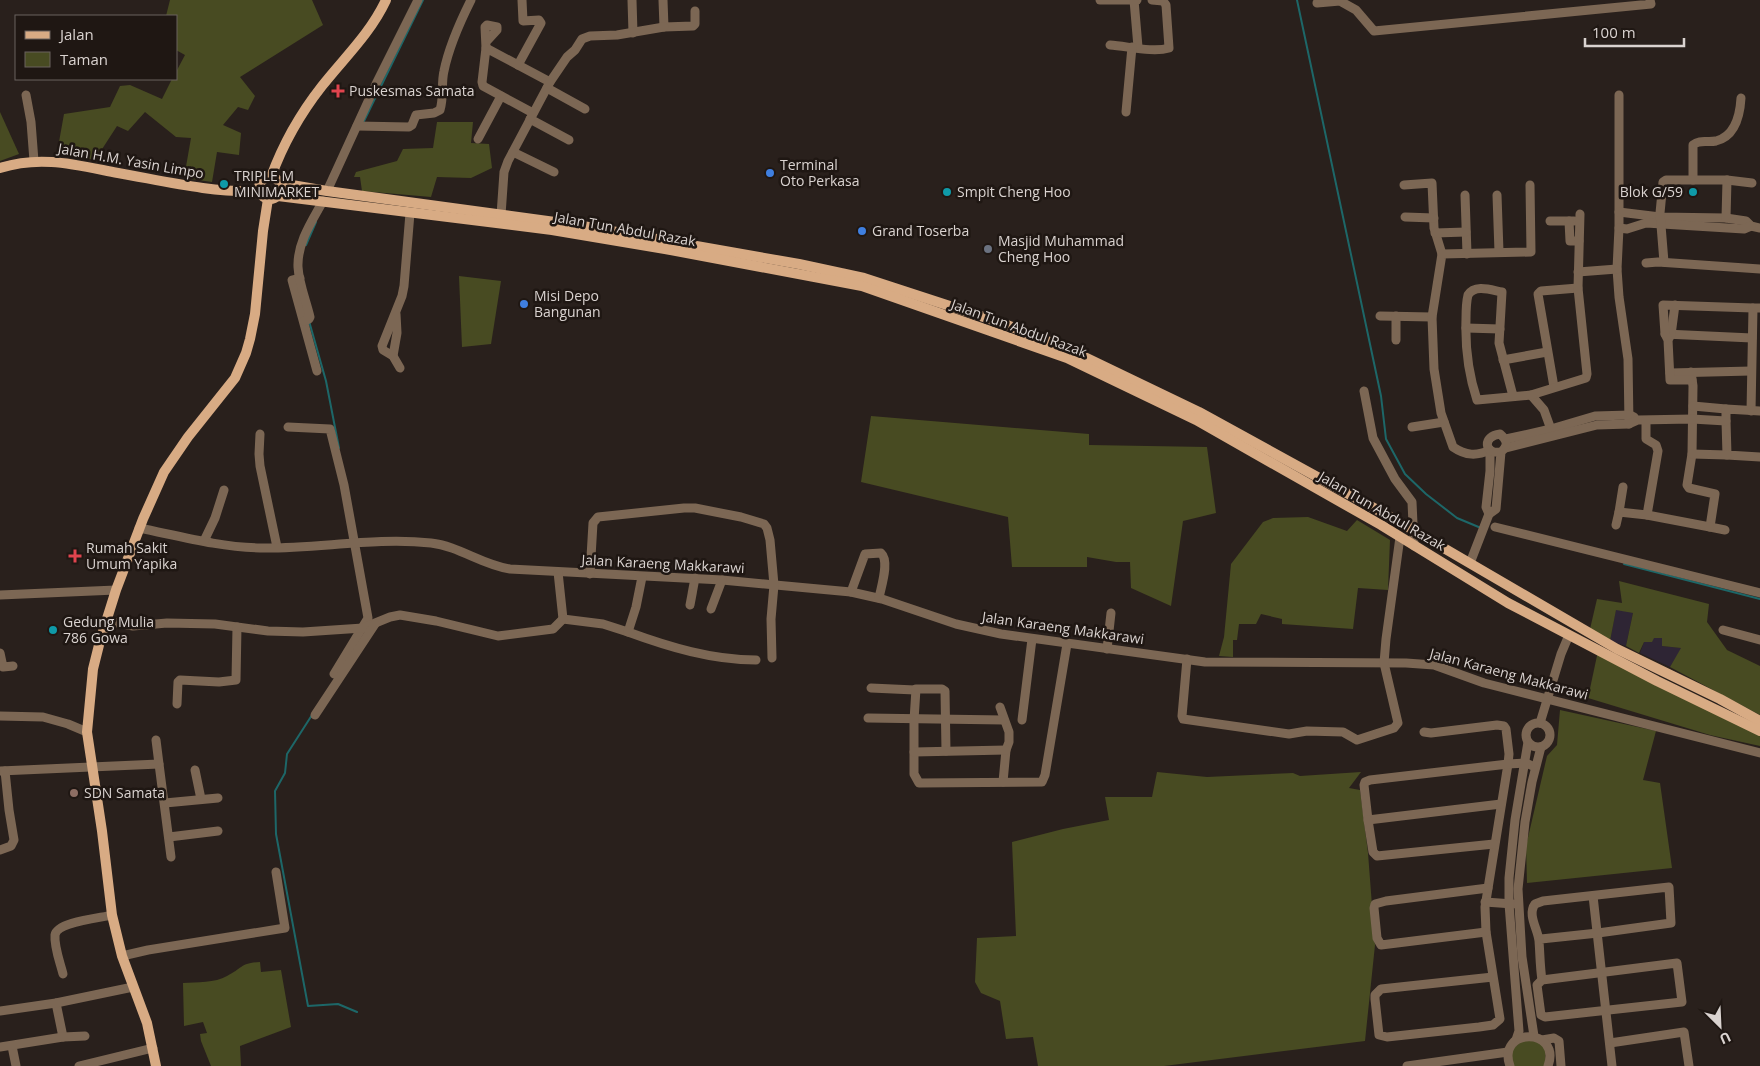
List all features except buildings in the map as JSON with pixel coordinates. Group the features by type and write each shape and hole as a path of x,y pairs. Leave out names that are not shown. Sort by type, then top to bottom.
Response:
{"main road":[{"path":"275,180 288,137 312,100 371,28 386,0"},
{"name":"Jalan H.M. Yasin Limpo","path":"0,168 34,161 68,164 203,188 259,192"},
{"path":"156,1066 148,1023 122,956 112,915 87,732 93,670 98,647 116,590 140,528 170,461 235,378 240,367 253,327 273,198 281,190 275,180 265,178 261,180 258,186 259,192 262,196 273,198"},
{"name":"Jalan Tun Abdul Razak","path":"275,180 325,196 552,230 587,231"},
{"name":"Jalan Tun Abdul Razak","path":"273,198 325,196"},
{"name":"Jalan Tun Abdul Razak","path":"416,210 501,215 864,278 978,315 1199,412 1470,563 1617,650 1720,699 1760,721"},
{"name":"Jalan Tun Abdul Razak","path":"1069,354 1196,420 1400,537 1508,603 1760,731"}],"street":[{"path":"317,371 297,278 300,248 393,48 418,0"},
{"path":"357,126 409,127 412,125 416,115 434,113 440,110 443,73 447,57 458,27 471,0"},
{"path":"522,0 523,21 534,34"},
{"path":"632,0 633,33"},
{"path":"662,0 664,28"},
{"path":"1100,0 1135,0 1135,47 1126,112"},
{"path":"1110,45 1145,49 1169,48 1166,5 1163,1 1152,0"},
{"path":"1317,3 1340,1 1356,10 1374,31 1651,4 1650,0"},
{"path":"501,215 504,172 513,152 548,85 564,60 575,50 584,37 693,26 695,24 695,11"},
{"path":"518,65 541,24 540,21 523,21"},
{"path":"569,140 482,84 486,45 585,109"},
{"path":"26,95 31,122 34,161"},
{"path":"1620,95 1617,269 1619,297 1636,420 1646,439 1656,445 1658,450 1647,515"},
{"path":"478,139 501,96"},
{"path":"1693,180 1693,145 1698,141 1716,141 1733,130 1739,117 1741,98"},
{"path":"513,152 554,172"},
{"path":"1664,262 1660,220 1662,185 1666,180 1727,180 1752,183"},
{"path":"1726,218 1727,180"},
{"path":"1404,186 1432,183 1435,233 1442,254 1432,317 1434,369 1444,422 1453,447 1459,451 1469,455 1480,455 1490,450"},
{"path":"1442,254 1531,252 1530,185"},
{"path":"1465,195 1467,254"},
{"path":"1497,195 1499,252"},
{"path":"400,368 393,356 383,350 382,346 404,286 416,210"},
{"path":"1619,212 1660,220 1744,229 1756,226"},
{"path":"1405,217 1434,218"},
{"path":"1513,396 1499,343 1502,292 1479,288 1473,290 1468,296 1466,328 1467,364 1477,400 1531,395 1582,380 1586,378 1587,374 1578,288 1580,218 1569,221 1550,221"},
{"path":"1619,228 1627,229 1660,220 1726,218 1756,226"},
{"path":"1569,221 1570,241 1579,241"},
{"path":"1435,233 1466,232"},
{"path":"1646,263 1664,262 1760,269"},
{"path":"1578,272 1617,269"},
{"path":"1544,410 1551,388 1539,292 1578,288"},
{"path":"1693,406 1755,411 1751,371 1752,338 1756,308 1675,305 1668,336 1670,377 1751,371"},
{"path":"393,356 397,333 396,311"},
{"path":"1380,316 1432,317"},
{"path":"1396,316 1396,340"},
{"path":"1466,328 1500,329"},
{"path":"1668,336 1752,338"},
{"path":"1503,360 1547,352"},
{"path":"1692,376 1692,454 1688,486 1713,493 1715,497 1710,527"},
{"path":"1364,391 1374,438 1395,479 1412,502 1414,546"},
{"path":"1531,395 1544,410 1552,432"},
{"path":"1726,409 1727,455"},
{"path":"1490,450 1495,453 1504,446 1552,432 1595,416 1636,420 1692,419 1726,421"},
{"path":"1412,427 1444,422"},
{"path":"288,427 330,429 357,543 368,614 367,622 369,626 315,715"},
{"path":"260,434 260,466 277,547"},
{"path":"1470,563 1488,517 1496,509 1495,471 1504,446 1500,434 1493,435 1488,439 1487,445 1495,471"},
{"path":"1692,454 1760,457"},
{"path":"1616,525 1623,487"},
{"path":"204,541 215,518 224,490"},
{"path":"590,574 593,522 598,516 695,508 741,517 764,524 770,540 774,585 771,619 772,658"},
{"path":"1619,512 1647,515 1725,530"},
{"path":"1495,527 1760,593"},
{"name":"Jalan Karaeng Makkarawi","path":"140,528 204,541 251,547 396,541 439,544 497,567 642,577 695,578 851,592 879,598 956,624 1032,639 1205,662 1406,663 1434,666 1484,684 1760,753"},
{"path":"1187,659 1182,716 1184,719 1290,734 1307,731 1343,732 1358,740 1394,728 1397,725 1384,663 1400,537"},
{"path":"851,592 864,555 881,553 885,556 886,563 879,598"},
{"path":"558,572 564,619"},
{"path":"628,632 636,607 642,577"},
{"path":"690,605 695,578"},
{"path":"711,609 722,580"},
{"path":"0,595 116,590"},
{"path":"1107,649 1111,613"},
{"path":"107,621 133,626 167,623 237,626 290,632 369,626 394,616 414,617 498,636 553,630 564,619"},
{"path":"564,619 603,624 668,645 708,655 734,660 756,660"},
{"path":"178,704 178,682 180,680 219,682 236,680 237,626"},
{"path":"334,674 369,626"},
{"path":"1723,630 1760,640"},
{"path":"1540,723 1561,654 1569,635"},
{"path":"1022,720 1032,639"},
{"path":"915,690 914,774 919,783 1042,782 1044,780 1067,644"},
{"path":"0,653 3,667 14,666"},
{"path":"871,688 942,689 945,691 946,751"},
{"path":"1000,707 1009,732 1004,782"},
{"path":"0,716 43,717 87,732"},
{"path":"868,718 1004,720"},
{"path":"1510,1066 1508,1052 1516,1040 1519,1031 1508,904 1514,820 1526,763 1528,742 1526,733 1534,723 1547,726 1550,735 1549,740 1536,747 1528,742"},
{"path":"1424,732 1430,733 1497,725 1504,726 1506,729 1509,754 1508,764 1485,902 1486,932 1500,1019 1498,1023 1486,1026 1405,1035 1379,1035 1375,995 1381,989 1493,977"},
{"path":"156,740 171,857"},
{"path":"1541,746 1535,767 1523,836 1518,904 1524,970 1538,1038 1549,1049 1548,1066"},
{"path":"914,752 1006,750"},
{"path":"1494,844 1377,856 1372,852 1364,785 1366,781 1508,764 1526,763 1535,767"},
{"path":"0,850 11,846 14,840 3,771 160,764"},
{"path":"195,770 201,799"},
{"path":"165,802 218,798"},
{"path":"1368,820 1501,804"},
{"path":"169,836 218,831"},
{"path":"122,956 148,950 285,928 276,872"},
{"path":"1539,941 1541,939 1671,923 1668,887 1535,904 1532,916 1539,941 1542,980"},
{"path":"1486,932 1381,945 1377,938 1374,908 1375,904 1386,901 1488,888"},
{"path":"1593,896 1612,1066"},
{"path":"1485,902 1518,904"},
{"path":"63,974 55,938 59,928 112,915"},
{"path":"1522,957 1539,956"},
{"path":"1677,963 1682,1002 1542,1016 1537,987 1542,980 1602,973 1677,963"},
{"path":"1524,970 1540,968"},
{"path":"0,1010 56,1003 133,987"},
{"path":"56,1003 64,1036"},
{"path":"1610,1043 1684,1032 1689,1066"},
{"path":"0,1047 64,1036 85,1036"},
{"path":"1516,1040 1525,1036 1554,1038 1558,1041 1561,1066"},
{"path":"12,1046 16,1066"},
{"path":"79,1066 153,1048"},
{"path":"1407,1066 1508,1052"}],"shaded area":[{"path":"1616,609 1633,613 1626,646 1610,641"},
{"path":"1653,638 1662,638 1662,646 1682,648 1670,667 1640,653 1644,642"}],"green space":[{"path":"170,0 312,0 323,25 240,77 255,96 248,110 238,107 223,125 241,133 239,155 217,152 212,182 184,178 191,138 176,137 145,112 128,131 117,126 95,160 57,153 64,114 110,107 120,86 130,85 162,99 172,80 178,80 178,68 185,55 178,51 178,15 166,15"},
{"path":"0,112 19,154 0,161"},
{"path":"437,122 473,122 471,143 489,144 492,168 471,178 437,177 431,197 362,191 360,177 354,177 356,172 397,161 403,149 433,148"},
{"path":"459,276 501,281 491,344 462,347"},
{"path":"871,416 1089,434 1089,445 1207,447 1216,513 1183,521 1171,606 1131,588 1130,562 1116,562 1087,557 1087,567 1012,567 1008,517 861,482"},
{"path":"1308,517 1347,531 1357,520 1390,540 1388,590 1358,588 1353,629 1282,624 1282,619 1261,614 1256,624 1239,624 1237,640 1233,640 1233,657 1219,656 1224,637 1231,564 1263,522 1273,518"},
{"path":"1619,581 1709,604 1707,622 1727,650 1760,666 1760,715 1670,667 1681,648 1662,646 1662,638 1654,638 1652,642 1644,642 1639,653 1626,646 1633,613 1616,610 1610,641 1590,629 1597,599 1622,603"},
{"path":"1598,651 1760,731 1760,746 1710,735 1588,698"},
{"path":"1560,710 1656,731 1643,780 1660,783 1672,868 1527,883 1526,846 1547,756 1557,745"},
{"path":"1157,772 1207,777 1293,773 1300,776 1361,772 1349,788 1360,790 1368,853 1375,945 1365,1041 1164,1066 1038,1066 1033,1037 1006,1039 1000,1001 981,993 975,982 977,938 1016,936 1012,842 1109,820 1105,797 1152,797"},
{"path":"260,962 261,972 281,970 291,1027 240,1046 241,1066 211,1066 201,1041 200,1034 207,1033 203,1022 184,1026 183,983 217,980 245,965"},
{"path":"1526,1038 1545,1045 1546,1066 1512,1066 1511,1050"}],"waterway":[{"path":"364,121 423,0"},
{"path":"1297,0 1381,396 1386,439 1405,474 1426,494 1457,518 1481,528"},
{"path":"306,245 316,222"},
{"path":"309,321 326,381 339,448"},
{"path":"1624,564 1760,599"},
{"path":"312,715 287,754 285,773 275,791 276,834 308,1006 338,1004 357,1012"}],"place":[{"name":"Puskesmas Samata","path":"338,91"},
{"name":"Terminal Oto Perkasa","path":"770,173"},
{"name":"TRIPLE M MINIMARKET","path":"224,184"},
{"name":"Smpit Cheng Hoo","path":"947,192"},
{"name":"Blok G/59","path":"1693,192"},
{"name":"Grand Toserba","path":"862,231"},
{"name":"Masjid Muhammad Cheng Hoo","path":"988,249"},
{"name":"Misi Depo Bangunan","path":"524,304"},
{"name":"Rumah Sakit Umum Yapika","path":"75,556"},
{"name":"Gedung Mulia 786 Gowa","path":"53,630"},
{"name":"SDN Samata","path":"74,793"}]}
